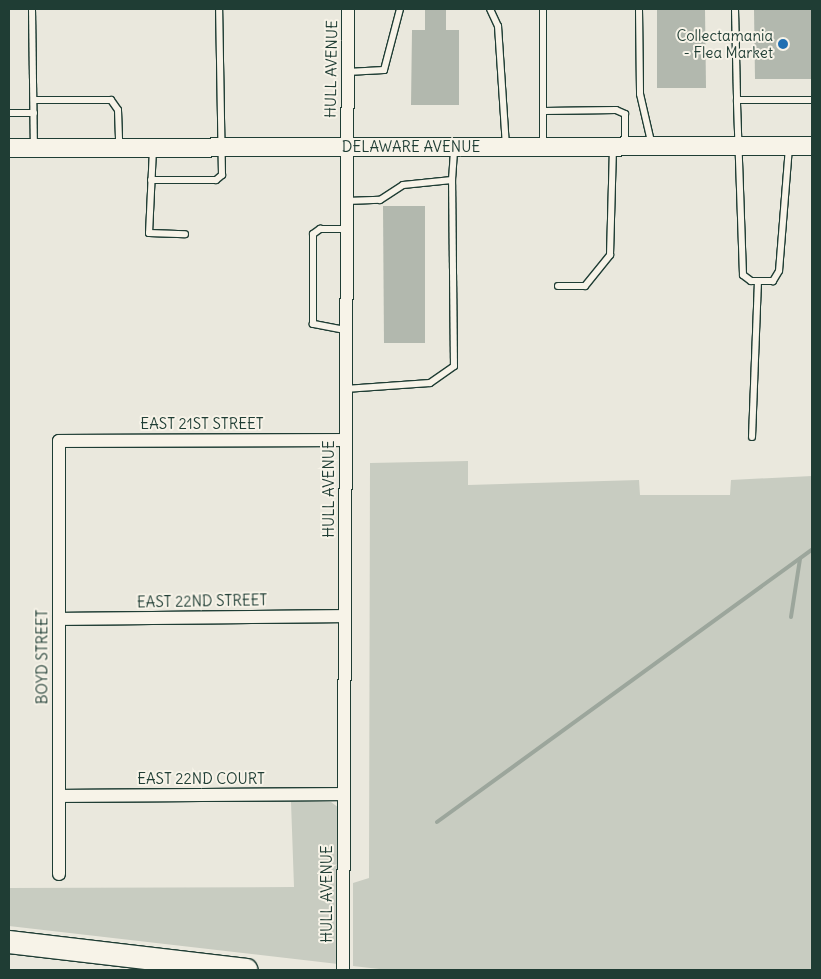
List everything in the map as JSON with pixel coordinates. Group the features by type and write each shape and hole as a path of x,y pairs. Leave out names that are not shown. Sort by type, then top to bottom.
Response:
{"highway":[{"path":"9,942 246,970"}],"main road":[{"name":"DELAWARE AVENUE","path":"9,148 812,146"}],"street":[{"name":"HULL AVENUE","path":"344,970 345,330 348,9"},
{"name":"EAST 21ST STREET","path":"59,440 345,440"},
{"name":"BOYD STREET","path":"59,440 59,874"},
{"name":"EAST 22ND STREET","path":"59,619 345,616"},
{"name":"EAST 22ND COURT","path":"59,796 344,794"}],"lane":[{"path":"32,9 34,148"},
{"path":"151,180 216,180 222,175 219,9"},
{"path":"347,72 384,70 400,9"},
{"path":"490,9 498,26 506,147"},
{"path":"543,9 543,147"},
{"path":"639,9 640,94 652,146"},
{"path":"735,9 736,146 743,275 758,281 772,281 779,271 789,146"},
{"path":"34,100 111,100 118,110 119,148"},
{"path":"737,100 812,100"},
{"path":"544,111 616,110 624,114 619,146 610,255 585,286 558,286"},
{"path":"9,113 34,113"},
{"path":"345,389 430,383 454,366 452,180 454,147"},
{"path":"153,148 148,233 185,234"},
{"path":"346,201 380,200 404,185 452,180"},
{"path":"345,330 313,324 313,234 320,229 346,229"},
{"path":"752,437 758,281"}],"shaded area":[{"path":"468,461 468,485 639,480 640,495 730,495 731,480 812,476 812,970 388,970 353,966 353,883 369,878 370,463"},
{"path":"291,802 331,802 339,808 338,964 9,926 9,888 294,887"}],"building":[{"path":"425,9 446,9 446,30 459,30 459,105 411,105 412,30 425,30"},
{"path":"657,9 705,9 706,88 657,88"},
{"name":"Collectamania - Flea Market","path":"754,9 812,9 812,79 755,79"},
{"path":"383,206 425,206 425,343 384,343"}],"waterway":[{"path":"437,822 812,550"},
{"path":"791,617 800,559"}],"place":[{"name":"Collectamania - Flea Market","path":"783,44"}]}
